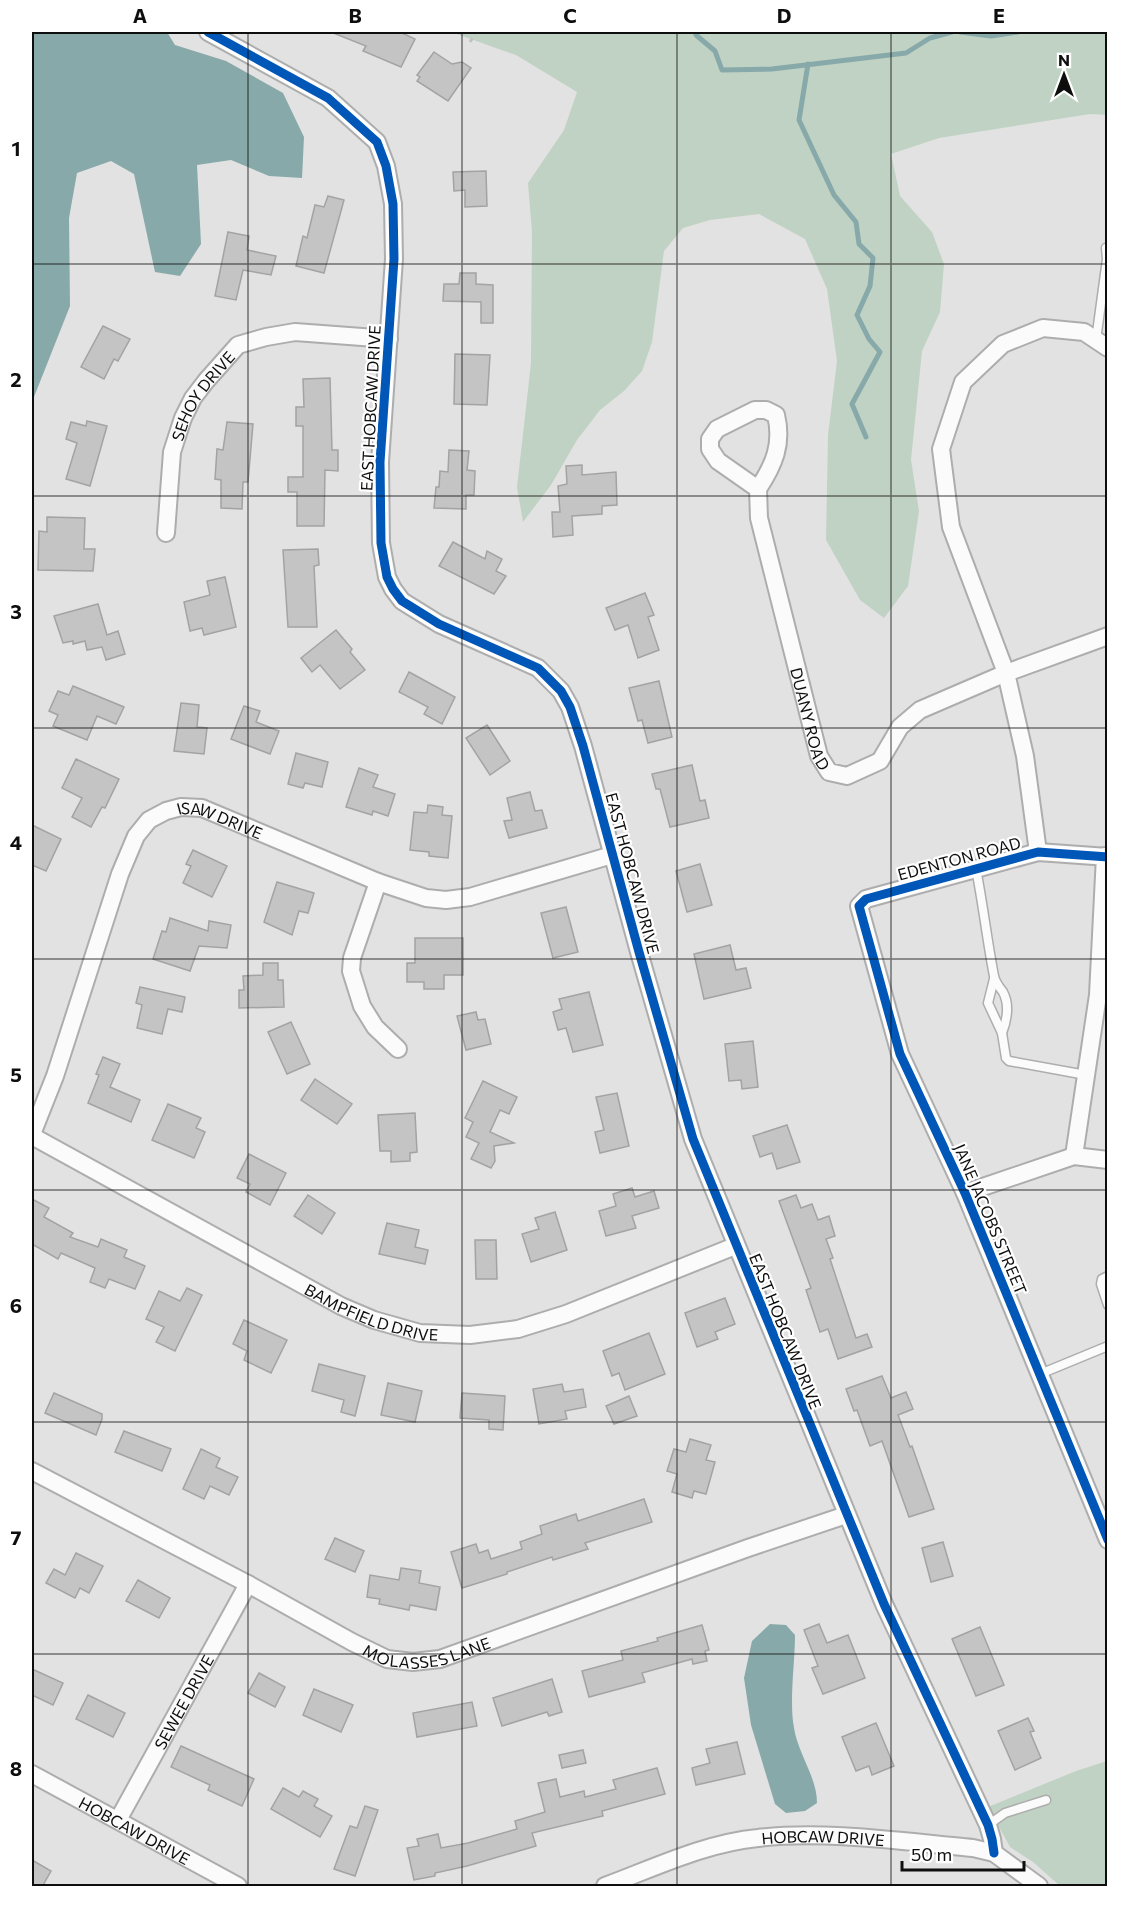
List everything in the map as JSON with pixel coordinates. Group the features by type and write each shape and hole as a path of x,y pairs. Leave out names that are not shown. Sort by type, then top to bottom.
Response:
{"street":[{"name":"EAST HOBCAW DRIVE","path":"208,32 327,98 377,142 386,166 393,204 394,259 380,462 381,543 387,577 402,601 439,624 538,668 561,692 570,707 583,746 693,1139 735,1246 884,1604 988,1825 993,1839 994,1853"},
{"path":"1038,852 1025,756 1006,672 951,527 942,449 963,382 1004,344 1043,328 1084,332 1102,344"},
{"name":"SEHOY DRIVE","path":"166,533 172,452 183,418 193,398 238,345 295,332 389,339"},
{"path":"755,410 766,410 776,415 779,430 777,450 771,469 758,489 718,461 710,449 710,438 717,429 755,410"},
{"name":"DUANY ROAD","path":"758,489 759,518 819,756 830,772 847,777 880,761 900,727 920,710 1006,672 1107,636"},
{"name":"ISAW DRIVE","path":"32,1135 55,1076 120,874 136,836 149,820 166,811 181,807 202,808 378,882 426,898 446,900 470,897 612,855"},
{"name":"EDENTON ROAD","path":"859,906 866,899 1038,852 1106,857"},
{"path":"1074,1156 1098,995 1106,857"},
{"path":"378,882 352,958 351,972 362,1006 375,1027 398,1049"},
{"name":"JANE JACOBS STREET","path":"859,906 900,1054 965,1193 1106,1532"},
{"name":"BAMPFIELD DRIVE","path":"32,1135 341,1306 374,1320 420,1333 470,1335 518,1329 566,1314 735,1246"},
{"path":"965,1193 1074,1156 1107,1160"},
{"name":"MOLASSES LANE","path":"32,1470 248,1584 352,1642 387,1659 413,1662 440,1659 846,1515"},
{"name":"SEWEE DRIVE","path":"118,1820 248,1584"},
{"name":"HOBCAW DRIVE","path":"32,1774 118,1820 212,1880 238,1887"},
{"name":"HOBCAW DRIVE","path":"605,1887 699,1851 758,1838 846,1838 973,1848 994,1853 1039,1887"}],"lane":[{"path":"1102,344 1106,248"},
{"path":"976,868 987,921 994,979 988,1003 1002,1033 1006,1058 1086,1075"},
{"path":"994,979 1005,995 1007,1005 1002,1033"},
{"path":"1107,1276 1102,1279 1101,1284 1107,1305"},
{"path":"1040,1374 1107,1346"},
{"path":"988,1825 1005,1813 1046,1800"}],"path":[{"path":"470,42 476,32"}],"green space":[{"path":"451,32 1107,32 1107,115 1090,114 939,138 891,154 900,196 932,232 944,264 940,312 922,351 911,460 919,511 908,586 884,618 860,600 826,540 828,435 837,361 827,289 805,239 759,214 710,220 683,228 664,251 652,342 642,371 624,391 600,410 577,440 551,485 523,522 517,487 531,363 532,232 528,183 564,130 577,92 516,55"},
{"path":"1107,1761 1107,1886 1060,1886 1033,1862 1010,1847 988,1807 1076,1771"}],"water":[{"path":"32,32 167,32 175,45 226,61 283,93 304,137 302,178 269,176 231,160 197,165 201,244 180,276 155,272 134,174 111,161 77,173 69,218 70,306 32,402"},
{"path":"770,1624 786,1625 795,1635 792,1694 794,1728 814,1784 817,1803 805,1811 786,1813 775,1804 751,1725 744,1678 752,1641"}],"building":[{"path":"331,32 400,32 415,39 401,67 363,51 366,46"},
{"path":"434,52 452,64 462,62 471,68 448,101 417,81 420,77 417,75"},
{"path":"486,171 487,206 465,207 465,190 454,191 453,172"},
{"path":"328,196 344,200 324,273 296,266 303,236 307,238 315,205 324,207"},
{"path":"228,232 249,236 247,250 276,256 271,275 243,270 236,300 215,296"},
{"path":"460,273 476,273 476,284 493,285 493,323 481,323 481,302 443,301 444,284 459,284"},
{"path":"103,326 130,339 118,361 114,359 104,379 81,367"},
{"path":"455,354 490,355 487,405 454,404"},
{"path":"330,378 332,450 338,450 338,471 325,470 324,526 297,526 297,492 288,492 288,477 303,477 303,426 296,426 296,407 304,407 303,379"},
{"path":"87,421 107,426 90,486 66,479 77,443 66,439 71,422 86,426"},
{"path":"227,422 253,424 248,482 243,482 242,509 221,508 221,480 215,479 217,449 223,450"},
{"path":"449,450 469,451 467,470 475,471 474,495 466,495 466,509 434,508 440,471 448,472"},
{"path":"582,465 582,475 616,472 617,505 602,506 602,514 572,516 573,535 553,537 552,512 560,512 558,486 567,484 566,466"},
{"path":"47,517 85,518 84,549 95,549 93,571 38,570 39,531 47,532"},
{"path":"453,542 485,559 487,551 502,559 496,571 506,576 494,594 439,566"},
{"path":"318,549 319,565 314,566 317,627 288,627 283,550"},
{"path":"225,577 236,627 204,635 202,628 190,631 184,602 210,595 207,581"},
{"path":"645,593 654,615 648,617 659,650 638,658 628,625 615,630 606,608"},
{"path":"98,604 107,635 118,631 125,654 106,660 102,647 87,650 85,641 73,644 73,641 63,643 54,616"},
{"path":"336,630 352,649 350,652 365,670 340,689 320,665 312,672 301,658"},
{"path":"409,672 455,697 442,724 424,714 428,707 399,692"},
{"path":"659,681 672,737 648,743 642,720 638,721 629,688"},
{"path":"73,686 124,707 116,724 97,716 87,740 53,726 58,715 49,711 58,691 69,695"},
{"path":"181,703 199,705 197,727 207,728 204,754 174,751"},
{"path":"244,706 260,711 256,722 279,731 270,754 231,739"},
{"path":"487,725 510,761 490,775 466,738"},
{"path":"296,753 328,762 322,787 305,783 303,788 288,784"},
{"path":"76,759 119,779 105,808 102,807 91,827 72,817 82,798 62,788"},
{"path":"692,765 700,801 705,800 709,818 670,827 660,789 656,789 652,774"},
{"path":"359,768 378,775 373,787 395,794 388,816 373,811 372,815 346,807"},
{"path":"530,792 535,811 542,810 547,828 509,838 504,821 512,820 507,798"},
{"path":"428,805 443,807 442,815 452,816 448,858 429,856 429,852 410,850 414,812 427,813"},
{"path":"32,825 61,839 46,871 32,865"},
{"path":"193,850 227,866 212,897 183,883 191,866 186,864"},
{"path":"700,864 712,905 687,912 676,871"},
{"path":"277,882 314,893 308,913 299,911 292,935 264,922"},
{"path":"566,907 578,952 553,958 541,913"},
{"path":"170,918 208,931 209,921 231,925 227,948 199,946 190,971 153,959 162,931 166,932"},
{"path":"415,938 463,938 463,975 444,975 444,989 424,989 424,982 407,982 407,963 415,963"},
{"path":"730,945 736,970 746,968 751,988 704,999 694,954"},
{"path":"263,963 278,963 278,980 283,980 284,1007 239,1008 239,990 244,990 243,976 263,975"},
{"path":"140,987 185,997 182,1012 168,1009 162,1034 137,1028 142,1005 136,1003"},
{"path":"589,992 603,1045 573,1052 566,1028 558,1030 553,1012 562,1009 559,999"},
{"path":"476,1012 478,1020 485,1019 491,1044 466,1050 457,1016"},
{"path":"291,1022 310,1064 287,1074 268,1032"},
{"path":"753,1041 758,1087 742,1089 741,1080 729,1081 725,1044"},
{"path":"103,1057 120,1064 110,1087 140,1100 131,1122 88,1103"},
{"path":"315,1079 352,1104 337,1124 301,1100"},
{"path":"483,1081 517,1097 509,1114 500,1110 490,1132 514,1143 494,1146 495,1161 491,1168 471,1159 479,1143 466,1137 473,1122 465,1118"},
{"path":"617,1093 629,1146 600,1153 595,1132 604,1130 596,1097"},
{"path":"168,1104 201,1118 196,1128 205,1132 194,1158 152,1140"},
{"path":"415,1113 417,1152 410,1153 410,1161 391,1162 391,1151 380,1151 378,1115"},
{"path":"787,1125 800,1162 777,1169 772,1153 760,1157 753,1136"},
{"path":"249,1154 286,1173 270,1205 246,1192 250,1184 237,1178"},
{"path":"632,1188 635,1197 654,1191 659,1208 632,1216 636,1228 606,1236 599,1211 616,1206 613,1194"},
{"path":"308,1195 335,1213 322,1234 294,1216"},
{"path":"796,1195 801,1208 812,1204 818,1220 829,1216 835,1236 826,1239 833,1258 830,1259 856,1338 867,1334 872,1347 838,1359 828,1329 820,1332 806,1290 811,1288 779,1201"},
{"path":"32,1199 49,1208 44,1217 73,1233 70,1237 98,1247 101,1239 127,1250 124,1257 145,1266 135,1289 109,1279 105,1288 90,1282 95,1268 61,1253 58,1259 32,1244"},
{"path":"555,1212 567,1250 531,1262 522,1234 539,1229 535,1218"},
{"path":"387,1223 419,1230 415,1247 428,1250 425,1264 379,1254"},
{"path":"475,1240 496,1240 497,1279 476,1279"},
{"path":"187,1288 202,1295 175,1351 156,1342 164,1327 146,1319 159,1291 180,1301"},
{"path":"725,1298 735,1324 715,1332 718,1339 697,1347 685,1313"},
{"path":"244,1320 287,1340 271,1373 244,1360 247,1351 233,1344"},
{"path":"649,1333 665,1374 625,1390 619,1373 612,1376 603,1351"},
{"path":"319,1364 365,1376 355,1416 341,1412 344,1400 312,1391"},
{"path":"882,1376 891,1398 906,1392 913,1409 898,1415 910,1447 912,1446 934,1509 909,1517 882,1441 870,1446 857,1410 854,1411 846,1389"},
{"path":"388,1383 422,1391 415,1422 381,1415"},
{"path":"562,1384 564,1392 583,1389 586,1407 565,1411 567,1419 539,1424 533,1389"},
{"path":"54,1393 102,1414 96,1435 45,1413"},
{"path":"462,1393 505,1396 503,1430 489,1429 489,1420 460,1418"},
{"path":"629,1396 637,1416 614,1424 606,1406"},
{"path":"124,1431 171,1449 162,1471 115,1452"},
{"path":"690,1439 711,1445 706,1460 715,1462 706,1494 694,1491 692,1498 672,1492 677,1474 667,1471 674,1449 686,1452"},
{"path":"201,1449 220,1458 216,1467 238,1477 229,1495 210,1486 204,1499 183,1489"},
{"path":"644,1499 652,1522 585,1543 588,1549 553,1560 552,1557 462,1588 451,1552 476,1544 479,1553 488,1550 491,1559 522,1549 520,1542 542,1534 540,1526 576,1514 578,1521"},
{"path":"335,1538 364,1551 355,1572 325,1559"},
{"path":"943,1542 953,1576 931,1582 922,1548"},
{"path":"76,1553 103,1566 89,1593 80,1588 75,1598 46,1583 54,1569 65,1575"},
{"path":"401,1568 421,1571 419,1583 440,1587 436,1610 410,1605 409,1610 379,1604 380,1599 367,1597 370,1575 399,1580"},
{"path":"138,1580 170,1598 159,1618 126,1601"},
{"path":"819,1624 827,1643 848,1635 865,1678 823,1694 812,1668 818,1666 804,1630"},
{"path":"702,1625 709,1650 705,1651 707,1661 693,1664 692,1659 642,1673 645,1682 589,1697 582,1671 623,1660 621,1651"},
{"path":"980,1627 1004,1685 976,1696 952,1639"},
{"path":"32,1669 63,1683 53,1705 32,1695"},
{"path":"259,1673 285,1687 275,1707 248,1693"},
{"path":"552,1679 562,1712 549,1716 547,1712 502,1726 493,1698"},
{"path":"314,1689 353,1705 341,1732 303,1715"},
{"path":"88,1695 125,1713 113,1737 76,1719"},
{"path":"472,1702 477,1726 417,1737 413,1713"},
{"path":"1028,1718 1034,1731 1030,1732 1041,1758 1015,1770 998,1731"},
{"path":"876,1723 894,1766 872,1775 869,1766 856,1771 842,1737"},
{"path":"737,1742 745,1774 696,1785 692,1768 710,1763 706,1749"},
{"path":"181,1746 254,1779 242,1806 208,1790 210,1785 171,1767"},
{"path":"583,1750 586,1763 562,1768 559,1755"},
{"path":"657,1768 665,1794 602,1811 603,1816 532,1833 536,1846 414,1880 407,1848 419,1846 417,1839 438,1834 441,1848 517,1829 515,1821 545,1812 538,1783 556,1779 560,1797 584,1791 585,1797 616,1789 613,1780"},
{"path":"283,1788 299,1797 303,1791 318,1799 314,1806 332,1816 320,1837 271,1809"},
{"path":"365,1806 378,1810 355,1876 334,1869 350,1826 357,1828"},
{"path":"32,1860 51,1871 42,1887 32,1887"}],"waterway":[{"path":"696,32 696,35 715,51 722,70 772,69 906,53 930,38 952,32"},
{"path":"960,32 991,36 1018,32"},
{"path":"808,64 799,120 834,195 856,222 859,244 873,258 870,286 857,315 869,339 880,352 852,404 866,437"}],"cycle path":[{"path":"208,32 328,98 377,142 386,166 393,204 394,259 380,462 381,543 387,577 402,601 439,624 538,668 561,691 570,707 583,746 693,1139 884,1604 988,1825 994,1853"},
{"path":"1108,857 1038,852 866,899 859,906 900,1054 965,1193 1108,1540"}]}
